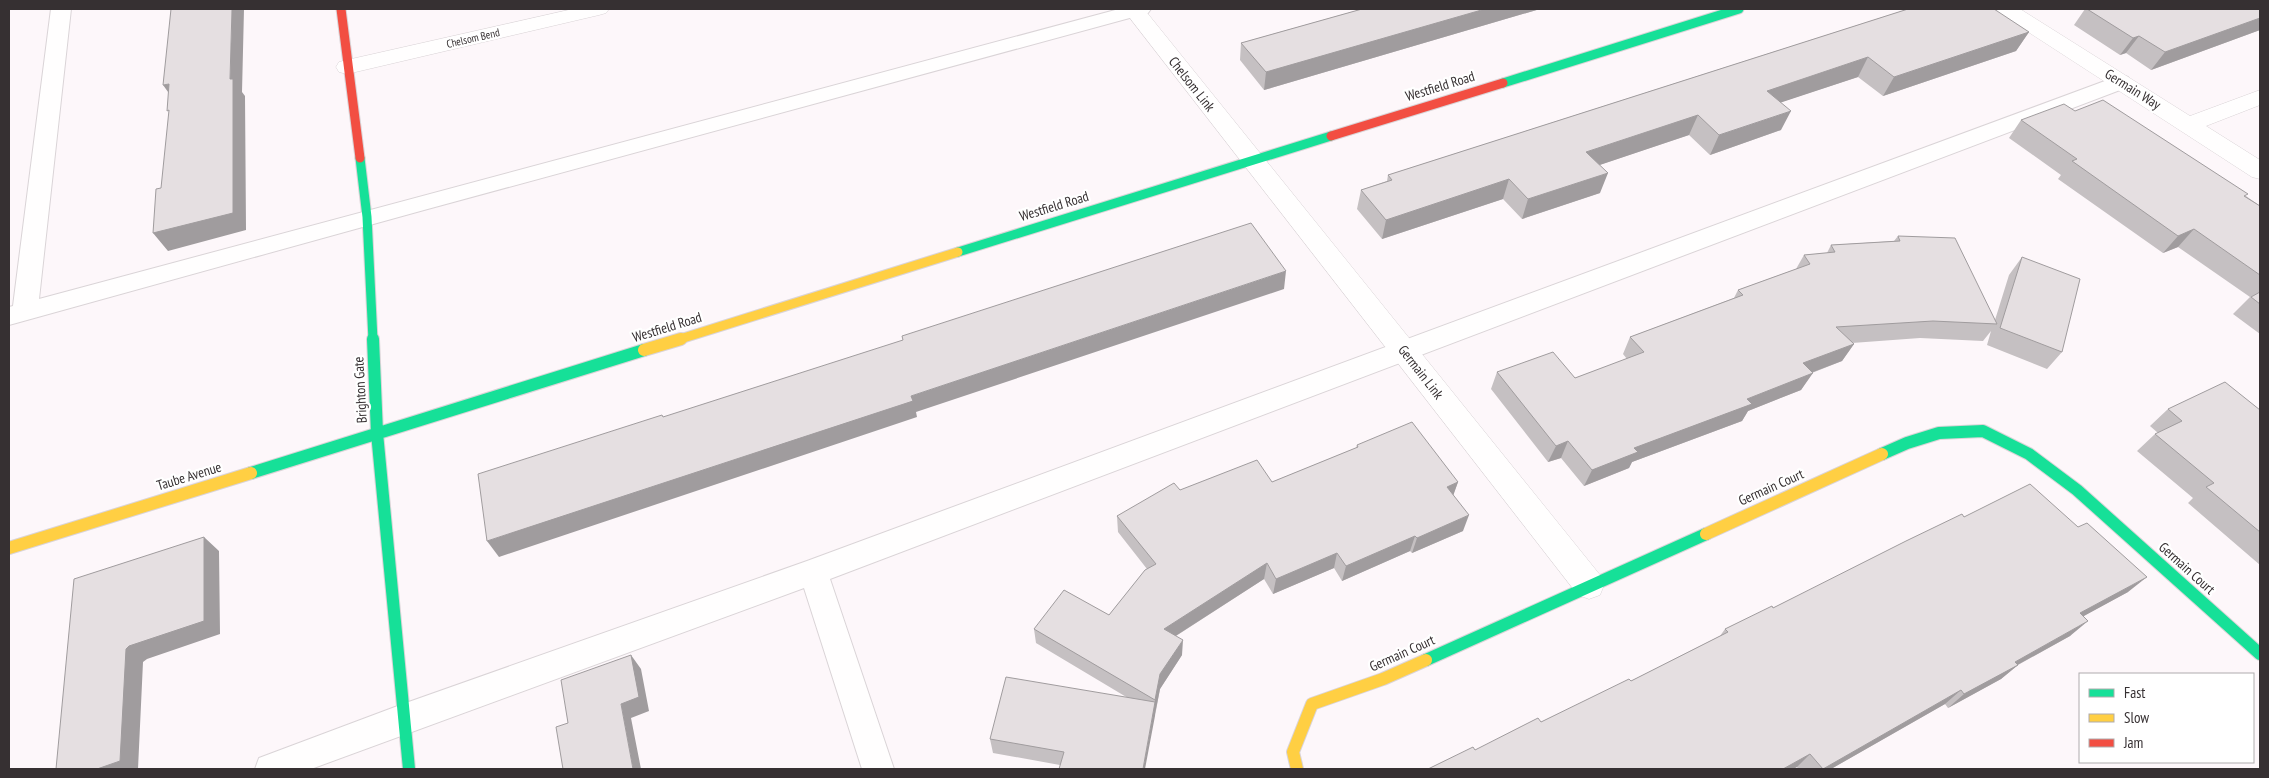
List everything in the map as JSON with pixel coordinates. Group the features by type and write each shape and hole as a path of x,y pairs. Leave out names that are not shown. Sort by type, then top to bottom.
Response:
{"street":[{"name":"Brighton Gate","path":"341,9 367,217 377,433 409,769"},
{"name":"Chelsom Bend","path":"347,67 599,9"},
{"name":"Chelsom Link","path":"1136,9 1251,160"},
{"name":"Westfield Road","path":"377,433 1739,9"},
{"name":"Germain Way","path":"2006,9 2190,124 2260,171"},
{"path":"2190,124 2260,97"},
{"name":"Germain Link","path":"1251,160 1589,585"},
{"name":"Germain Court","path":"1297,769 1293,752 1312,704 1383,678 1907,443 1939,433 1983,431 2029,454 2077,490 2260,654"},
{"name":"Taube Avenue","path":"9,548 377,433"}],"lane":[{"path":"61,9 17,314 367,217 1136,9"},
{"path":"271,769 403,719 813,572 2121,82"},
{"path":"813,572 878,769"}],"building":[{"path":"171,9 232,9 230,79 233,79 233,213 153,233 156,189 161,188 169,110 167,111 169,84 163,85"},
{"path":"1362,9 1485,9 1266,72 1241,43"},
{"path":"1908,9 1994,9 2029,32 1894,77 1868,57 1767,91 1791,111 1719,135 1698,115 1586,152 1608,173 1528,199 1509,179 1386,220 1361,190 1392,180 1388,175"},
{"path":"2087,9 2260,9 2260,18 2165,52 2139,36 2133,38"},
{"path":"2103,100 2248,194 2244,196 2260,206 2260,275 2194,229 2178,236 2072,161 2077,159 2021,120 2064,104 2075,111"},
{"path":"1251,223 1286,271 911,396 913,401 487,541 478,474 903,340 902,336"},
{"path":"1898,236 1955,238 1997,324 1933,321 1836,327 1854,344 1803,363 1813,373 1747,399 1752,404 1634,448 1638,452 1592,470 1568,441 1556,446 1497,372 1553,352 1575,378 1644,352 1630,337 1743,295 1738,290 1810,264 1804,255 1835,252 1831,245 1900,241"},
{"path":"2022,257 2080,279 2062,352 2000,328"},
{"path":"2260,292 2260,304 2251,297"},
{"path":"2225,382 2260,410 2260,532 2206,487 2214,483 2155,434 2182,421 2168,409"},
{"path":"1412,422 1458,482 1447,487 1469,515 1346,566 1337,553 1276,579 1267,563 1164,629 1183,640 1160,674 1155,700 1034,629 1064,590 1109,615 1145,570 1156,564 1117,516 1174,483 1180,490 1257,460 1272,482 1358,447 1357,445"},
{"path":"2030,484 2078,527 2087,523 2147,577 2080,613 2088,621 2015,662 2018,665 1964,694 1961,690 1823,769 1810,754 1783,769 1428,769 1473,747 1475,750 1538,718 1541,722 1629,679 1631,681 1728,632 1725,629 1772,606 1773,608 1962,514 1964,517"},
{"path":"204,537 204,621 129,646 126,649 120,761 97,769 56,769 74,579"},
{"path":"631,655 639,697 621,704 633,769 563,769 556,727 568,723 561,680"},
{"path":"1006,677 1155,702 1143,769 1059,769 1064,752 990,739"}],"traffic: fast":[{"path":"1503,83 1739,9"},
{"path":"958,252 1331,136"},
{"path":"360,158 367,217 377,433 409,769"},
{"path":"251,473 644,350"},
{"path":"1882,454 1907,443 1939,433 1983,431 2029,454 2077,490 2260,654"},
{"path":"1426,660 1706,534"}],"traffic: slow":[{"path":"644,350 958,252"},
{"path":"1706,534 1882,454"},
{"path":"9,548 251,473"},
{"path":"1297,769 1293,752 1312,704 1383,679 1426,660"}],"traffic: jam":[{"path":"341,9 360,158"},
{"path":"1331,136 1503,83"}]}
